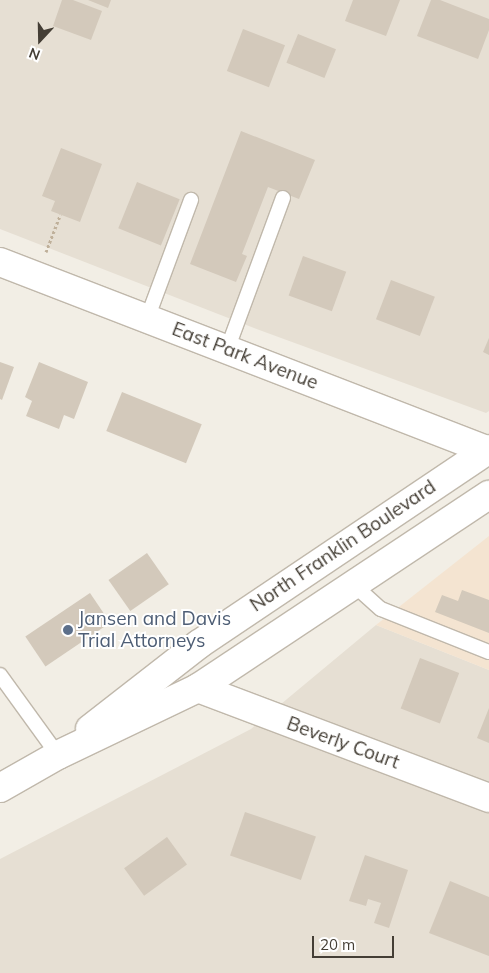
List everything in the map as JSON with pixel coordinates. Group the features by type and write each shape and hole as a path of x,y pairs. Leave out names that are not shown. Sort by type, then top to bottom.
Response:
{"street":[{"name":"East Park Avenue","path":"0,262 488,450"},
{"name":"North Franklin Boulevard","path":"58,755 199,644 488,450"},
{"name":"North Franklin Boulevard","path":"0,788 58,755 198,688 489,495"},
{"name":"Beverly Court","path":"198,688 489,798"}],"lane":[{"path":"227,350 283,198"},
{"path":"147,319 191,200"},
{"path":"354,585 381,609 489,652"},
{"path":"0,674 58,755"}],"path":[{"path":"45,252 60,214"}],"shaded area":[{"path":"0,0 489,0 489,411 486,413 262,331 0,229"},
{"path":"489,536 489,670 376,625"},
{"path":"376,625 489,670 489,973 0,973 0,859 251,729"}],"building":[{"path":"62,0 73,0 102,11 91,40 53,26"},
{"path":"88,0 111,0 108,8"},
{"path":"353,0 400,0 386,36 345,21"},
{"path":"431,0 440,0 489,19 489,30 478,59 417,36"},
{"path":"243,29 285,45 269,87 227,71"},
{"path":"298,34 336,49 324,78 286,63"},
{"path":"241,131 315,160 299,199 268,187 242,254 247,256 236,282 190,264"},
{"path":"61,148 102,164 80,222 51,211 55,201 42,196"},
{"path":"137,182 180,199 161,246 118,228"},
{"path":"303,256 346,272 332,311 289,295"},
{"path":"391,280 435,297 420,336 376,319"},
{"path":"489,338 489,355 483,352"},
{"path":"0,362 14,367 2,400 0,399"},
{"path":"39,362 88,382 74,419 64,415 59,429 26,416 32,401 25,397"},
{"path":"122,392 202,424 186,463 106,431"},
{"path":"147,553 169,584 130,611 108,580"},
{"path":"462,590 489,600 489,633 435,612 442,595 458,601"},
{"name":"Jansen and Davis Trial Attorneys","path":"90,593 110,623 45,666 25,637"},
{"path":"420,658 459,673 440,723 401,708"},
{"path":"489,708 489,743 477,738"},
{"path":"245,812 316,836 301,880 230,855"},
{"path":"167,837 187,865 144,896 124,868"},
{"path":"365,855 408,870 389,928 374,923 381,903 368,899 366,906 349,901"},
{"path":"450,881 489,897 489,956 429,933"}],"place":[{"name":"Jansen and Davis Trial Attorneys","path":"68,630"}]}
